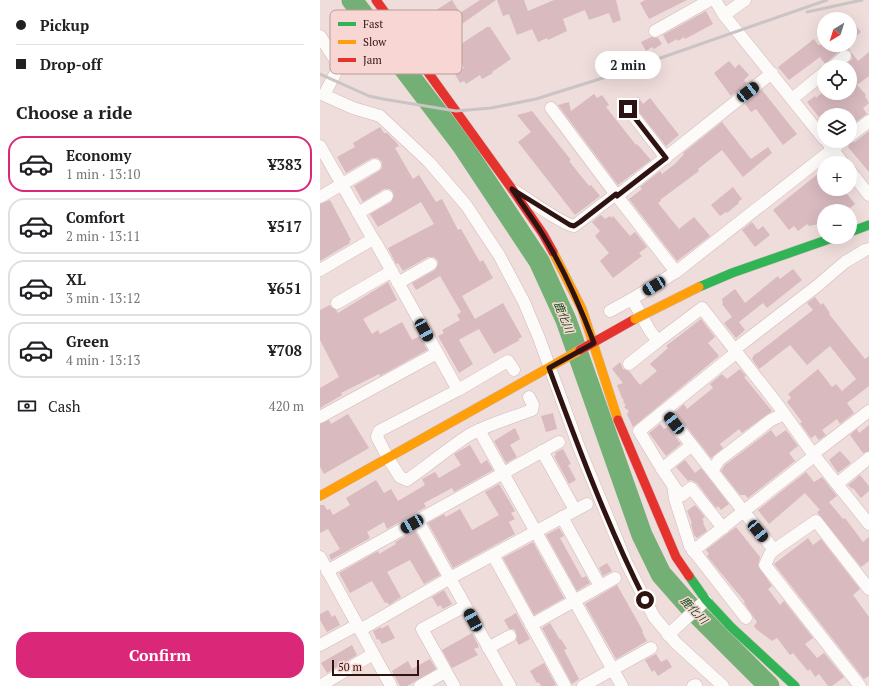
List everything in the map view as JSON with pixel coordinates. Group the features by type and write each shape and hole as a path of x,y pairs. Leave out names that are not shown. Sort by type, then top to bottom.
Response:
{"street":[{"path":"376,0 383,10"},
{"path":"655,31 710,0"},
{"path":"715,0 724,15 817,130"},
{"path":"724,15 745,0"},
{"path":"320,36 330,52"},
{"path":"840,60 845,56"},
{"path":"512,189 560,220 574,226 666,158 772,73"},
{"path":"334,74 322,94 353,108 380,116 429,162 466,204 499,255 524,302 551,367 580,450 627,564 654,617 668,635 723,686"},
{"path":"430,74 512,189 543,234 557,258 582,309 592,344 621,428 676,557 706,600 731,627 795,686"},
{"path":"792,99 817,79"},
{"path":"551,108 676,272"},
{"path":"628,109 666,158"},
{"path":"857,130 869,120"},
{"path":"320,146 458,390"},
{"path":"610,310 632,299 676,272 821,148"},
{"path":"831,148 837,156"},
{"path":"320,197 375,165"},
{"path":"857,180 869,195"},
{"path":"358,213 387,196"},
{"path":"857,229 869,225"},
{"path":"320,270 373,240"},
{"path":"320,496 635,319 698,287 732,273 817,243"},
{"path":"722,528 691,488 681,496 662,470 639,431 845,262 869,249"},
{"path":"398,283 431,264"},
{"path":"337,303 392,272"},
{"path":"632,299 650,331 658,341"},
{"path":"629,364 702,308 814,455 869,524"},
{"path":"320,417 438,353"},
{"path":"514,370 508,361 458,390 378,431 377,437 388,458 400,477 407,480 434,459 479,430 532,410 533,405 530,397"},
{"path":"665,411 774,550"},
{"path":"693,551 869,411"},
{"path":"712,471 719,460 771,420 784,414"},
{"path":"479,430 622,686"},
{"path":"327,571 559,442"},
{"path":"662,470 687,449"},
{"path":"542,452 575,510"},
{"path":"837,484 869,458"},
{"path":"673,485 675,499 690,546 746,618"},
{"path":"320,645 359,628 587,504"},
{"path":"562,517 600,586"},
{"path":"418,521 510,686"},
{"path":"860,686 765,565 770,554 774,550 816,521 868,586"},
{"path":"492,555 565,686"},
{"path":"320,557 391,686"},
{"path":"531,625 615,578"},
{"path":"668,635 706,600"},
{"path":"454,686 422,629 465,606"},
{"path":"488,648 510,636"},
{"path":"583,686 651,648"},
{"path":"320,686 373,654"},
{"path":"420,686 446,672"}],"building":[{"path":"452,0 458,10 436,10"},
{"path":"480,0 496,0 462,24 462,12"},
{"path":"497,0 524,0 528,11 554,0 616,0 621,20 613,23 609,13 589,20 585,10 563,19 567,31 548,40 547,38 538,42 532,29 517,35 509,14 503,16"},
{"path":"645,0 687,0 649,19 640,3"},
{"path":"706,11 713,24 685,39 684,37 678,41 677,39 668,44 663,35"},
{"path":"487,27 490,27 511,59 492,72 493,73 482,79 480,75 466,84 464,81 460,83 455,74 462,74 462,69 464,68 462,65 462,43"},
{"path":"857,27 861,32 857,36"},
{"path":"651,37 658,38 662,44 654,49 652,47 646,51 641,42"},
{"path":"814,39 817,44 817,52 838,52 829,60 822,60 820,57 789,80 778,67"},
{"path":"851,52 858,61 869,52 869,76 857,85 857,60 851,60"},
{"path":"729,61 735,68 739,64 749,75 744,80 747,83 731,96 714,73"},
{"path":"857,85 866,95 865,96 869,103 863,108 867,114 857,121 857,108 817,108 817,114 807,102 815,96 816,98 817,97 817,100 857,100"},
{"path":"762,90 797,134 783,145 756,109 751,112 745,104"},
{"path":"594,94 597,98 602,95 609,105 606,107 636,145 637,144 651,160 618,185 558,105 569,102 571,111"},
{"path":"638,97 643,104 650,98 679,135 666,146 631,102"},
{"path":"532,111 571,160 569,161 589,186 591,185 600,196 575,215 518,142 531,132 517,115"},
{"path":"722,122 751,159 768,147 772,153 743,177 722,150 698,169 699,171 660,200 661,201 658,203 679,229 694,217 710,236 677,261 629,199 642,189 640,187 660,171 662,174 676,163 684,154 683,153"},
{"path":"380,127 384,133 387,133 399,146 395,148 413,179 419,175 436,202 442,199 458,230 461,229 480,262 483,260 493,278 462,296 475,319 503,303 522,337 518,339 520,340 494,354 479,329 462,338 459,340 473,364 459,373 438,336 444,333 442,330 460,320 457,315 461,312 440,276 416,290 412,283 435,270 438,261 434,257 428,257 403,271 398,263 396,264 388,248 434,224 421,202 378,227 370,214 391,202 394,196 393,192 390,189 384,189 363,202 354,186 379,171 382,168 382,162 378,158 372,158 346,173 337,157 355,147 353,143"},
{"path":"869,131 869,172 849,148 857,148 857,140"},
{"path":"817,175 817,196 849,196 855,204 817,204 817,224 809,226 807,224 798,231 794,226 789,230 773,210"},
{"path":"733,187 742,199 727,213 726,212 720,216 711,205"},
{"path":"330,200 351,240 349,241 350,243 320,261 320,204"},
{"path":"601,215 605,219 613,216 630,236 635,232 647,247 639,253 642,256 613,278 600,261 609,253 595,236 600,231 592,222"},
{"path":"752,222 758,230 763,226 770,235 755,247 742,230"},
{"path":"793,269 802,280 767,308 763,303 739,322 745,330 736,338 724,323 732,317 722,304 722,299 735,289 745,303 778,276 780,279"},
{"path":"388,282 397,300 363,319 372,334 378,330 380,334 402,322 412,340 420,336 427,350 380,376 379,374 341,393 342,395 320,408 320,388 339,377 320,340 320,310 330,305 338,313"},
{"path":"815,297 821,305 823,303 830,313 829,314 865,359 869,356 869,386 847,403 854,413 840,424 837,419 822,430 826,435 819,440 815,435 812,438 810,437 800,423 802,422 787,402 791,398 788,394 818,369 832,387 836,384 842,391 856,379 830,346 807,365 790,345 759,369 752,359 754,355 813,310 807,303"},
{"path":"701,319 715,337 708,343 719,356 633,427 627,414 629,411 624,407 626,405 623,402 624,400 617,385 623,383 612,369 620,362 623,369 629,371 640,385 657,371 650,364 668,348 666,346"},
{"path":"740,369 746,376 744,377 772,411 742,433 739,429 720,444 723,448 711,458 675,412 684,404 687,409 713,388 710,384 722,374 727,379"},
{"path":"553,413 557,429 546,432 541,416"},
{"path":"348,414 369,448 324,474 320,467 320,424 329,420 331,424"},
{"path":"660,424 664,429 668,427 681,444 666,456 649,433"},
{"path":"869,425 869,451 863,453 850,435 857,429 859,433"},
{"path":"515,428 520,439 510,445 517,457 506,463 494,441"},
{"path":"771,430 776,437 786,430 798,446 789,453 795,461 748,498 745,495 740,495 721,471 725,465"},
{"path":"470,445 481,464 487,460 493,470 454,492 452,488 424,503 426,507 387,529 384,522 367,532 370,538 331,560 329,555 340,549 328,529 320,533 320,505 324,505 327,510 330,509 333,515 350,505 346,498 376,480 384,493 391,489 398,501 425,485 422,479 435,472 439,478 461,465 454,454"},
{"path":"563,449 571,464 568,465 576,480 569,484 554,456 556,455 555,453"},
{"path":"840,451 851,463 838,473 829,460"},
{"path":"685,460 695,473 701,468 729,504 721,510 718,506 716,508 697,483 691,480 688,481 676,467"},
{"path":"806,472 814,482 822,477 837,496 829,502 843,519 845,518 863,542 869,537 869,561 861,567 817,512 820,510 805,493 769,524 758,510"},
{"path":"860,475 869,486 869,491 861,498 853,488 852,489 848,485"},
{"path":"499,484 515,511 511,513 515,519 509,522 515,534 453,568 428,523 444,514 446,517 460,509 472,530 499,515 485,492"},
{"path":"695,505 705,517 702,519 707,531 697,538 694,535 692,523 687,511"},
{"path":"736,527 760,557 758,566 772,586 768,589 780,605 784,601 813,638 805,644 817,658 824,653 844,677 832,686 828,686 819,674 815,677 810,669 808,671 793,653 790,655 777,638 772,641 756,629 754,626 757,622 744,603 745,602 707,556 709,554 706,550"},
{"path":"559,528 564,536 560,538 582,578 586,576 590,583 577,591 546,535"},
{"path":"415,531 440,575 424,584 410,560 387,572 401,597 389,605 387,602 385,603 372,581 350,593 339,573 378,551 379,554 396,544 395,542"},
{"path":"808,538 813,545 821,539 860,589 853,595 869,617 869,676 864,679 774,564"},
{"path":"533,542 564,598 534,615 503,558"},
{"path":"607,563 612,571 603,576 599,568"},
{"path":"617,585 647,641 616,659 585,604"},
{"path":"444,590 452,604 443,609 440,605 438,607 432,597"},
{"path":"328,610 332,617 335,615 340,625 327,632 320,620 320,614"},
{"path":"516,613 530,639 519,645 516,640 516,632 514,629 509,629 504,620"},
{"path":"550,623 567,649 564,650 579,679 572,684 542,628"},
{"path":"388,625 395,638 382,644 379,639 377,640 373,631"},
{"path":"472,633 479,647 474,649 478,655 452,668 442,650"},
{"path":"352,645 357,655 327,673 321,663"},
{"path":"656,654 661,662 667,659 672,667 658,676 654,670 652,672 645,660"},
{"path":"430,659 436,669 407,686 400,686 392,671 408,661 412,669"},
{"path":"544,663 556,685 541,686 539,682 537,683 530,671"}],"waterway":[{"name":"鹿化川","path":"352,0 360,10"},
{"name":"鹿化川","path":"408,74 462,145 539,261 566,320 642,535 661,574 690,607 769,686"}],"railway":[{"path":"320,74 369,96 383,99 456,111 491,108 536,99 606,77 827,0"},
{"path":"807,12 862,0"}],"traffic: fast":[{"path":"857,229 869,225"},
{"path":"699,287 732,273 817,243"},
{"path":"689,576 706,600 731,627 795,686"}],"traffic: slow":[{"path":"553,252 582,309 618,420"},
{"path":"635,319 699,287"},
{"path":"320,496 580,350"}],"traffic: jam":[{"path":"376,0 383,10"},
{"path":"429,74 512,189 543,234 553,252"},
{"path":"580,350 635,319"},
{"path":"618,420 676,557 689,576"}],"route":[{"path":"628,109 666,158 617,196 616,194 580,222 574,226 570,225 512,189 543,234 557,258 582,309 594,343 549,368 580,450 627,564 645,600"}]}
